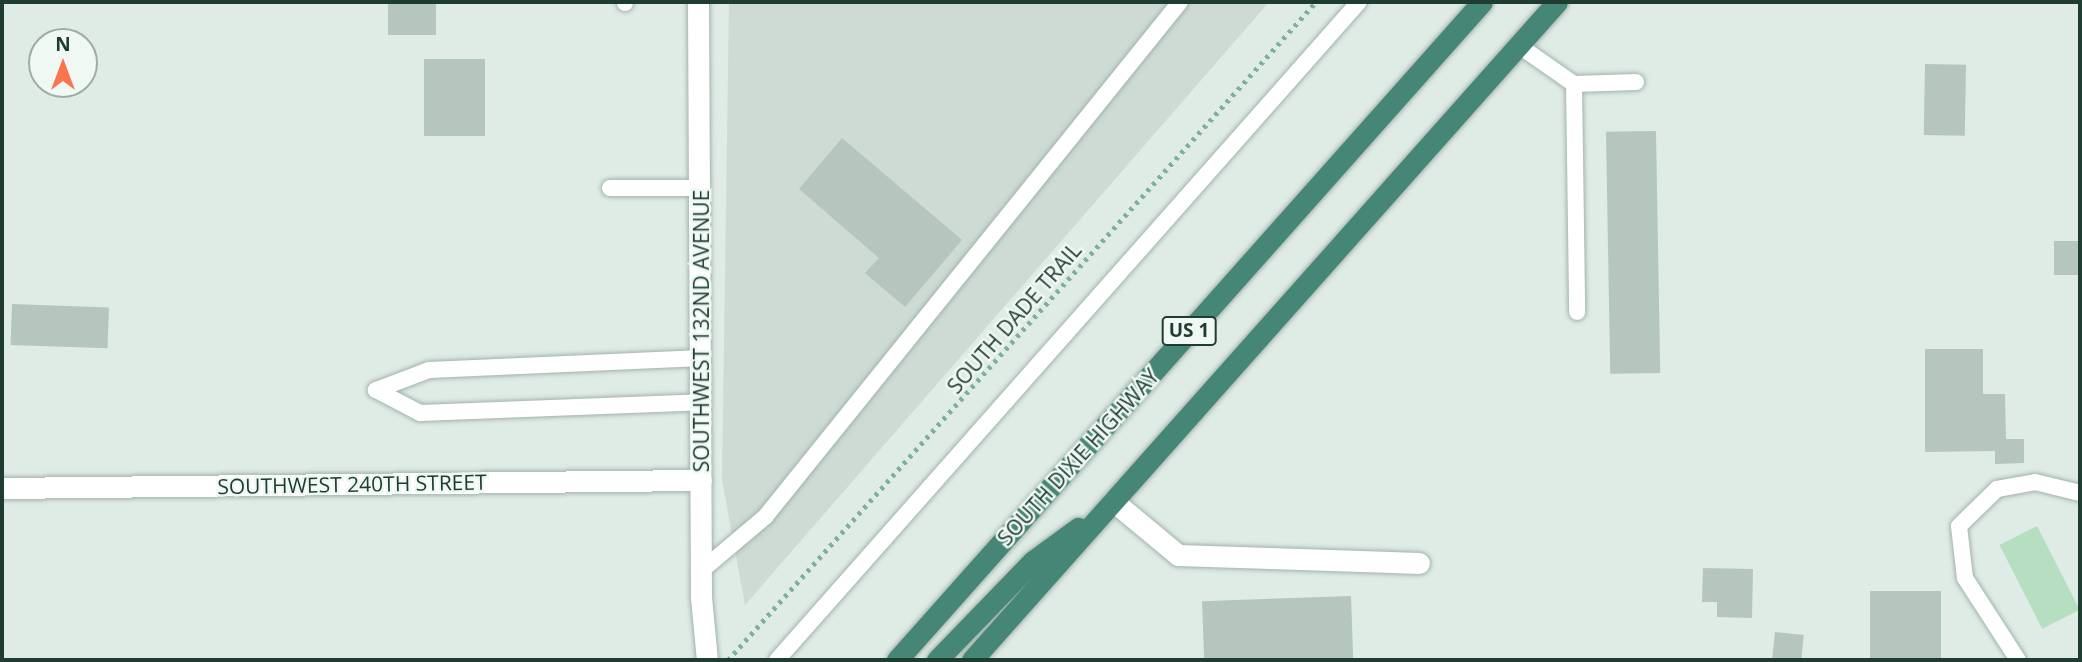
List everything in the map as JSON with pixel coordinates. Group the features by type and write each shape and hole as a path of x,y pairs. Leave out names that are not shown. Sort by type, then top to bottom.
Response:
{"highway":[{"name":"SOUTH DIXIE HIGHWAY","path":"897,660 1482,2"},
{"name":"US 1","path":"972,660 1556,2"},
{"path":"937,660 1032,561 1113,501"}],"street":[{"name":"SOUTHWEST 132ND AVENUE","path":"698,2 702,358 701,571 707,660"},
{"name":"SOUTHWEST 240TH STREET","path":"2,488 701,480"},
{"path":"1113,501 1178,555 1419,563"}],"lane":[{"path":"701,571 765,517 1180,2"},
{"path":"776,660 1359,2"},
{"path":"1518,45 1574,84 1636,82"},
{"path":"1574,84 1577,312"},
{"path":"610,188 700,188"},
{"path":"702,358 429,370 376,390 419,413 702,402"},
{"path":"2018,660 1965,578 1959,526 1997,489 2035,482 2080,493"}],"path":[{"name":"SOUTH DADE TRAIL","path":"735,655 1316,2"}],"shaded area":[{"path":"729,2 1269,2 745,605 722,480"}],"green space":[{"path":"2037,526 2080,610 2042,629 2000,545"}],"building":[{"path":"388,2 436,2 436,35 388,35"},
{"path":"424,59 485,59 485,136 424,136"},
{"path":"1925,64 1966,65 1965,136 1924,135"},
{"path":"1656,131 1660,373 1610,374 1606,132"},
{"path":"842,138 962,240 905,307 865,273 879,258 799,189"},
{"path":"2054,241 2080,241 2080,275 2054,275"},
{"path":"12,304 109,307 108,348 11,345"},
{"path":"1925,349 1983,349 1983,394 2005,394 2006,439 2024,439 2024,463 1995,464 1995,451 1925,452"},
{"path":"1703,568 1753,569 1752,618 1717,617 1717,602 1702,602"},
{"path":"1870,591 1941,591 1941,660 1870,660"},
{"path":"1351,596 1353,660 1204,660 1202,601"},
{"path":"1775,632 1804,635 1801,660 1772,659"}]}
